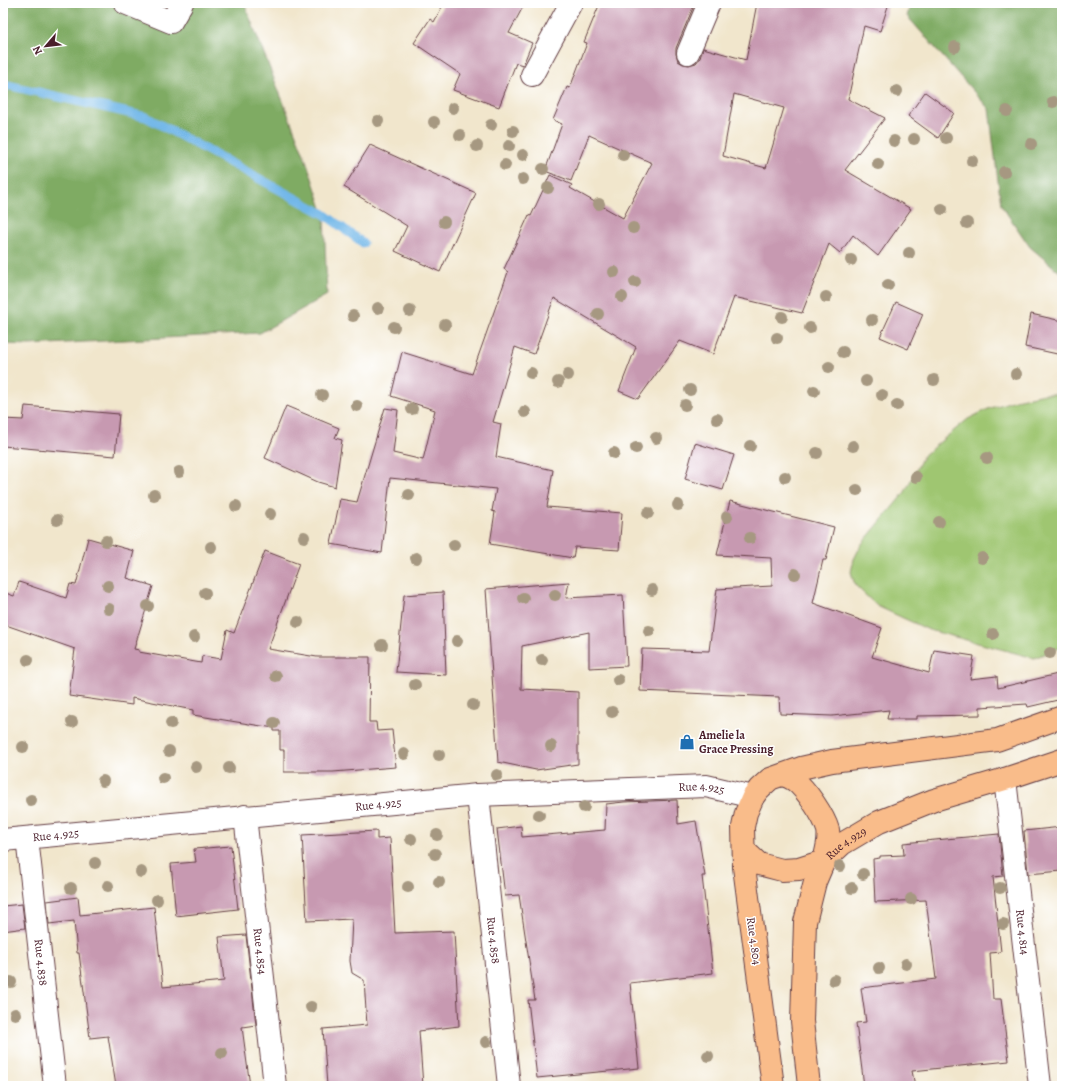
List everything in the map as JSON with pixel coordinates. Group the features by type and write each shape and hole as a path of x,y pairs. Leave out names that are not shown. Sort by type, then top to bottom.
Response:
{"main road":[{"path":"753,797 758,788 770,779 801,768 832,761 997,740 1062,716"},
{"name":"Rue 4.929","path":"809,1086 802,1022 805,922 815,882 824,861 842,844 879,822 934,800 1062,760"},
{"path":"744,850 759,864 782,870 799,869 824,861 827,848 828,831 823,818 811,799 795,781 783,774"},
{"name":"Rue 4.804","path":"753,797 746,812 743,827 744,867 773,1086"}],"street":[{"path":"125,3 171,22 182,3"},
{"path":"532,75 571,3"},
{"path":"688,53 709,3"},
{"name":"Rue 4.814","path":"1005,779 1040,1086"},
{"name":"Rue 4.925","path":"3,840 478,795 706,786 753,797"},
{"name":"Rue 4.858","path":"478,795 509,1086"},
{"name":"Rue 4.854","path":"245,816 275,1086"},
{"name":"Rue 4.838","path":"27,838 55,1086"}],"green space":[{"path":"3,3 244,3 305,157 324,214 327,295 260,333 29,345 3,344"},
{"path":"911,3 1062,3 1062,274 1030,247 1001,205 989,109 907,16"},
{"path":"1044,394 1062,394 1062,647 1034,658 929,630 877,606 855,585 851,572 854,559 861,545 905,492 923,456 968,419 988,409 1015,400"}],"building":[{"path":"444,3 525,3 509,33 532,43 523,65 516,63 499,107 453,90 460,74 414,43 430,19 434,22"},
{"path":"600,3 695,3 676,48 678,61 689,65 696,63 700,58 703,48 746,60 757,3 889,3 880,31 864,26 848,99 885,118 845,170 911,209 878,256 853,235 840,253 829,244 802,313 734,297 713,354 680,341 638,399 619,391 636,347 554,298 534,354 515,347 493,422 501,424 496,457 553,470 547,507 622,513 619,550 575,547 573,558 490,544 495,512 492,511 496,489 390,478 382,553 331,544 340,499 357,502 385,408 398,410 393,453 423,460 435,410 391,396 402,352 472,374 508,272 504,269 529,215 531,216 550,175 572,185 570,188 623,218 652,163 589,135 571,181 545,171 562,124 553,120 567,87 570,88 587,43 584,42","holes":["734,94 784,108 766,168 723,156"]},
{"path":"925,92 954,113 938,138 908,116"},
{"path":"370,145 476,193 440,272 395,251 407,226 344,187"},
{"path":"896,302 923,314 908,349 880,337"},
{"path":"1031,314 1062,321 1062,355 1025,347"},
{"path":"25,406 119,414 115,456 3,446 3,419 23,420"},
{"path":"286,406 339,428 335,438 342,440 335,487 318,482 265,458"},
{"path":"695,443 734,455 723,490 685,479"},
{"path":"730,501 834,527 826,560 823,560 813,603 882,628 872,657 929,673 934,650 974,656 970,679 997,676 998,688 1062,673 1062,699 1028,707 1027,704 980,707 980,715 917,716 917,719 887,719 889,710 832,716 780,714 779,697 640,691 642,649 709,651 717,589 772,586 771,558 717,555"},
{"path":"88,538 134,551 127,578 153,586 134,649 139,650 139,652 201,663 202,656 221,659 227,630 234,633 265,551 299,564 268,649 317,657 370,657 369,722 376,722 377,731 392,730 396,767 333,772 284,772 284,750 280,750 280,731 274,731 274,728 193,715 193,710 132,698 132,705 69,696 75,649 3,624 3,592 14,596 19,582 66,598 70,584 76,585"},
{"path":"569,582 566,598 623,595 627,666 589,668 589,632 522,646 521,689 578,692 578,764 536,770 498,762 486,589"},
{"path":"443,592 446,675 396,672 404,595"},
{"path":"677,800 678,824 696,821 705,876 702,876 713,973 630,983 639,1068 537,1078 528,1000 535,1000 519,895 505,896 497,829 521,826 522,837 605,830 606,804"},
{"path":"1062,827 1062,871 1028,874 1024,831"},
{"path":"377,831 377,839 390,838 395,933 454,931 459,1026 419,1031 423,1086 327,1086 323,1029 367,1025 364,980 352,973 350,961 352,919 307,921 302,835"},
{"path":"999,834 1003,876 993,877 1001,952 990,953 993,999 1001,999 1009,1061 912,1071 915,1086 864,1086 856,1023 866,1022 861,988 936,979 926,900 875,902 873,859 880,858 880,856 904,855 903,843"},
{"path":"231,846 238,909 176,916 171,864 196,862 194,849"},
{"path":"78,897 80,915 154,907 163,987 224,981 219,937 246,935 256,1025 242,1027 250,1086 116,1086 108,1036 90,1038 79,953 77,953 74,921 49,924 47,901"},
{"path":"22,904 25,928 3,931 3,906"}],"waterway":[{"path":"3,84 146,117 324,214 363,243"}],"place":[{"name":"Amelie la Grace Pressing","path":"687,742"}]}
